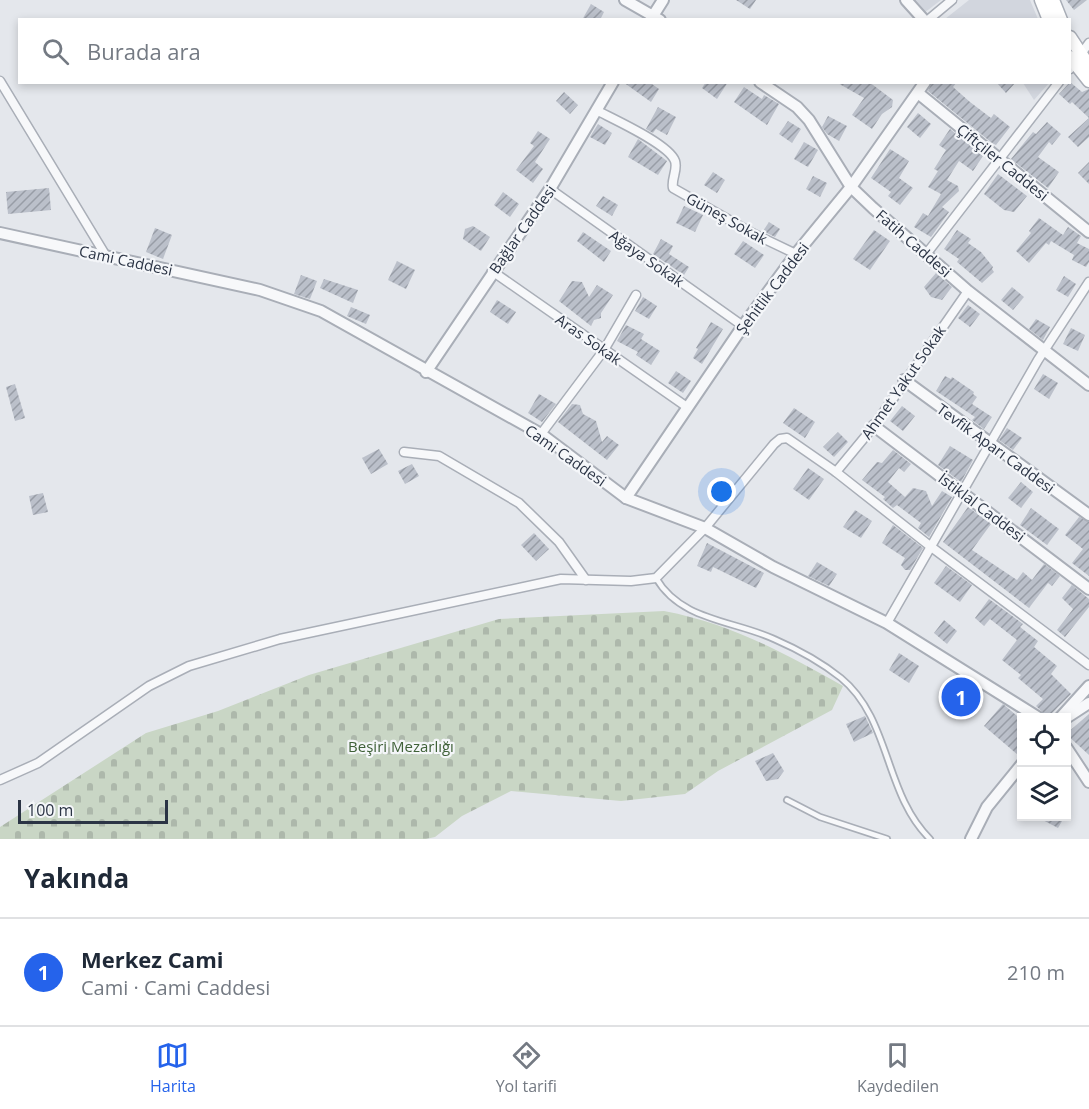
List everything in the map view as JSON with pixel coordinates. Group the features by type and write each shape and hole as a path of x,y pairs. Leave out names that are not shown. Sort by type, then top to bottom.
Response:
{"main road":[{"path":"1041,0 1048,18"},
{"path":"1053,0 1060,18"},
{"path":"1071,40 1076,57 1089,81"},
{"path":"1076,57 1089,66"}],"street":[{"path":"625,0 654,18 663,0"},
{"path":"906,0 924,18"},
{"path":"929,18 952,0"},
{"path":"0,81 73,196 106,256"},
{"name":"Bağlar Caddesi","path":"426,372 492,271 550,189 612,84"},
{"name":"Fatih Caddesi","path":"763,84 797,107 809,120 851,187 968,291 1089,385"},
{"name":"Şehitlik Caddesi","path":"626,498 743,327 796,254 851,187 924,84"},
{"path":"927,253 1057,84"},
{"name":"Çiftçiler Caddesi","path":"918,93 1089,232"},
{"name":"Güneş Sokak","path":"596,110 643,135 672,155 676,164 673,188 752,233 796,254"},
{"name":"Ağaya Sokak","path":"550,189 743,327"},
{"name":"Cami Caddesi","path":"0,233 260,290 321,311 540,434 626,498 705,528 774,567 887,623 1033,713"},
{"name":"Aras Sokak","path":"492,271 687,407"},
{"path":"887,623 989,444 1089,282"},
{"name":"Ahmet Yakut Sokak","path":"836,472 874,426 968,291"},
{"path":"540,434 604,350 636,295"},
{"name":"Tevfik Aparı Caddesi","path":"904,380 1089,515"},
{"name":"İstiklal Caddesi","path":"874,426 1089,589"},
{"path":"0,780 38,763 149,686 189,666 280,639 561,579 631,581 656,578 705,528 780,439 787,438 836,472 930,546 1089,665"},
{"path":"404,452 439,456 519,503 559,542 586,580"},
{"path":"1064,713 1089,686"},
{"path":"1071,715 1089,703"},
{"path":"1071,755 1089,782"},
{"path":"971,839 987,807 1020,767"}],"lane":[{"path":"656,578 671,598 690,612 774,639 817,661 848,684 871,712 908,811 930,839"},
{"path":"787,800 820,818 887,839"}],"shaded area":[{"path":"912,0 941,0 924,13"},
{"path":"969,0 1030,0 1038,18 946,18"},
{"path":"1024,84 1048,84 1034,100"}],"green space":[{"name":"Beşiri Mezarlığı","path":"664,611 734,631 843,686 832,710 718,771 685,794 621,801 511,791 462,816 435,837 426,839 0,839 0,827 146,733 218,711 309,675 499,619"}],"building":[{"path":"736,0 756,0 750,9"},
{"path":"1066,0 1087,0 1074,10"},
{"path":"591,4 604,12 601,18 583,18"},
{"path":"1071,83 1082,92 1089,89 1089,118 1072,102 1070,104 1059,94"},
{"path":"626,84 652,84 659,89 651,102"},
{"path":"705,84 727,84 717,99 702,88"},
{"path":"840,84 872,84 893,100 892,107 882,114 872,129 852,115 864,98"},
{"path":"931,84 955,84 953,87 970,102 991,118 994,114 1010,127 996,145 928,91"},
{"path":"998,84 1014,84 1006,93"},
{"path":"744,87 762,99 764,95 779,104 767,125 734,102"},
{"path":"564,92 578,105 570,114 556,101"},
{"path":"658,107 676,117 667,135 656,129 653,133 646,129"},
{"path":"918,113 931,124 920,138 907,127"},
{"path":"828,116 847,126 839,141 827,134 822,127"},
{"path":"1089,118 1089,137 1078,147 1068,137"},
{"path":"788,121 801,129 792,143 779,134"},
{"path":"1047,122 1061,134 1052,145 1049,142 1038,157 1059,172 1048,188 1011,159 1033,132 1036,134"},
{"path":"598,124 612,133 605,145 590,137"},
{"path":"950,129 983,156 973,171 959,161 947,180 958,186 959,191 942,207 949,212 931,237 914,227 923,213 928,216 941,194 928,187 938,171 934,169 946,150 939,145"},
{"path":"538,131 550,139 535,162 543,169 533,183 516,170 534,146 530,143"},
{"path":"638,139 667,161 658,175 628,157"},
{"path":"804,142 818,150 808,167 794,159"},
{"path":"890,149 909,161 899,178 913,188 900,205 888,196 891,192 871,178"},
{"path":"1089,162 1089,184 1078,173"},
{"path":"713,172 725,180 717,193 704,185"},
{"path":"998,174 1027,196 1014,212 1004,210 984,194"},
{"path":"813,176 827,183 820,197 806,189"},
{"path":"49,188 51,210 8,214 6,192"},
{"path":"503,192 519,204 510,217 494,205"},
{"path":"603,196 618,205 612,216 596,206"},
{"path":"684,206 703,215 695,232 676,223"},
{"path":"1039,218 1063,235 1068,227 1081,236 1077,243 1089,249 1089,262 1086,267 1072,260 1074,255 1051,241 1049,245 1046,243 1029,263 1016,251 1031,233 1029,231"},
{"path":"769,222 780,229 775,237 763,231"},
{"path":"473,226 490,237 481,251 463,239 465,229"},
{"path":"155,228 172,235 163,259 146,252"},
{"path":"874,230 890,241 870,270 853,259"},
{"path":"957,230 971,239 968,243 981,252 993,267 994,272 982,283 957,262 959,259 944,249"},
{"path":"583,232 611,251 604,262 577,241"},
{"path":"661,239 673,246 669,254 689,267 684,275 653,254"},
{"path":"743,241 764,255 755,268 734,254"},
{"path":"397,261 415,270 406,289 388,280"},
{"path":"936,273 952,287 942,300 931,297 924,287"},
{"path":"301,275 317,281 310,299 294,294"},
{"path":"1064,276 1076,284 1068,297 1056,290"},
{"path":"324,279 358,290 353,303 320,288"},
{"path":"572,281 582,282 589,297 597,285 613,295 601,313 601,318 594,320 591,326 559,301"},
{"path":"1012,287 1024,297 1013,310 1001,300"},
{"path":"643,297 657,306 649,319 635,311"},
{"path":"497,300 516,312 508,324 490,312"},
{"path":"968,305 980,314 970,327 958,318"},
{"path":"351,307 370,315 366,324 347,316"},
{"path":"1036,319 1050,327 1043,340 1029,329"},
{"path":"711,322 723,329 702,364 693,358"},
{"path":"626,325 644,334 641,339 660,351 651,365 636,355 638,352 617,341"},
{"path":"1071,328 1085,335 1078,351 1063,344"},
{"path":"676,371 691,381 683,393 668,383"},
{"path":"1043,374 1058,383 1049,399 1034,389"},
{"path":"945,376 951,379 952,377 974,392 973,394 977,397 972,404 992,417 984,429 972,420 975,417 936,391"},
{"path":"15,384 25,418 15,421 6,387"},
{"path":"539,394 556,404 542,422 528,413"},
{"path":"572,404 580,405 583,414 596,421 602,442 607,436 619,445 607,460 558,422"},
{"path":"902,406 915,416 903,431 890,421"},
{"path":"794,408 815,422 805,438 783,423"},
{"path":"1007,428 1022,438 1013,450 999,440"},
{"path":"838,432 848,442 834,457 823,447"},
{"path":"950,446 973,460 961,482 938,465"},
{"path":"379,449 388,464 371,474 362,458"},
{"path":"893,450 911,464 904,472 899,468 888,482 905,497 913,488 926,491 932,506 942,491 952,497 929,537 918,528 921,523 897,505 893,508 883,499 885,497 862,480 877,462 882,463"},
{"path":"412,464 419,476 405,484 398,471"},
{"path":"808,468 824,479 809,500 793,489"},
{"path":"1021,482 1033,492 1021,508 1008,498"},
{"path":"43,493 48,512 33,515 29,496"},
{"path":"968,507 991,524 972,550 1017,580 1023,572 1032,580 1044,564 1060,576 1052,586 1048,583 1029,608 943,542"},
{"path":"1031,508 1059,529 1047,545 1020,525"},
{"path":"855,510 872,521 861,538 843,527"},
{"path":"1079,517 1089,522 1089,576 1072,563 1083,549 1065,535"},
{"path":"893,525 923,548 910,570 905,570 901,565 905,558 882,543"},
{"path":"534,533 549,549 536,561 521,545"},
{"path":"707,543 764,573 756,588 713,567 711,572 697,566"},
{"path":"817,562 837,574 829,586 808,576"},
{"path":"946,566 972,585 960,602 934,583"},
{"path":"1072,585 1089,599 1089,607 1065,637 1057,630 1073,609 1062,598"},
{"path":"989,599 1023,624 1020,627 1038,641 1034,647 1057,666 1051,674 1071,694 1052,713 1044,713 1036,706 1043,699 1018,678 1021,675 1002,660 1017,640 990,619 984,626 975,618"},
{"path":"944,620 957,631 947,644 934,633"},
{"path":"899,653 919,666 909,683 889,670"},
{"path":"967,682 976,687 980,706 947,714 941,688"},
{"path":"1003,704 1017,716 1017,754 984,726"},
{"path":"1089,714 1089,755 1071,739 1071,730"},
{"path":"865,716 873,733 854,742 846,724"},
{"path":"773,753 784,771 778,779 766,781 755,761"},
{"path":"1045,821 1062,821 1058,828"}],"place":[{"name":"Merkez Cami","path":"961,697"}]}
